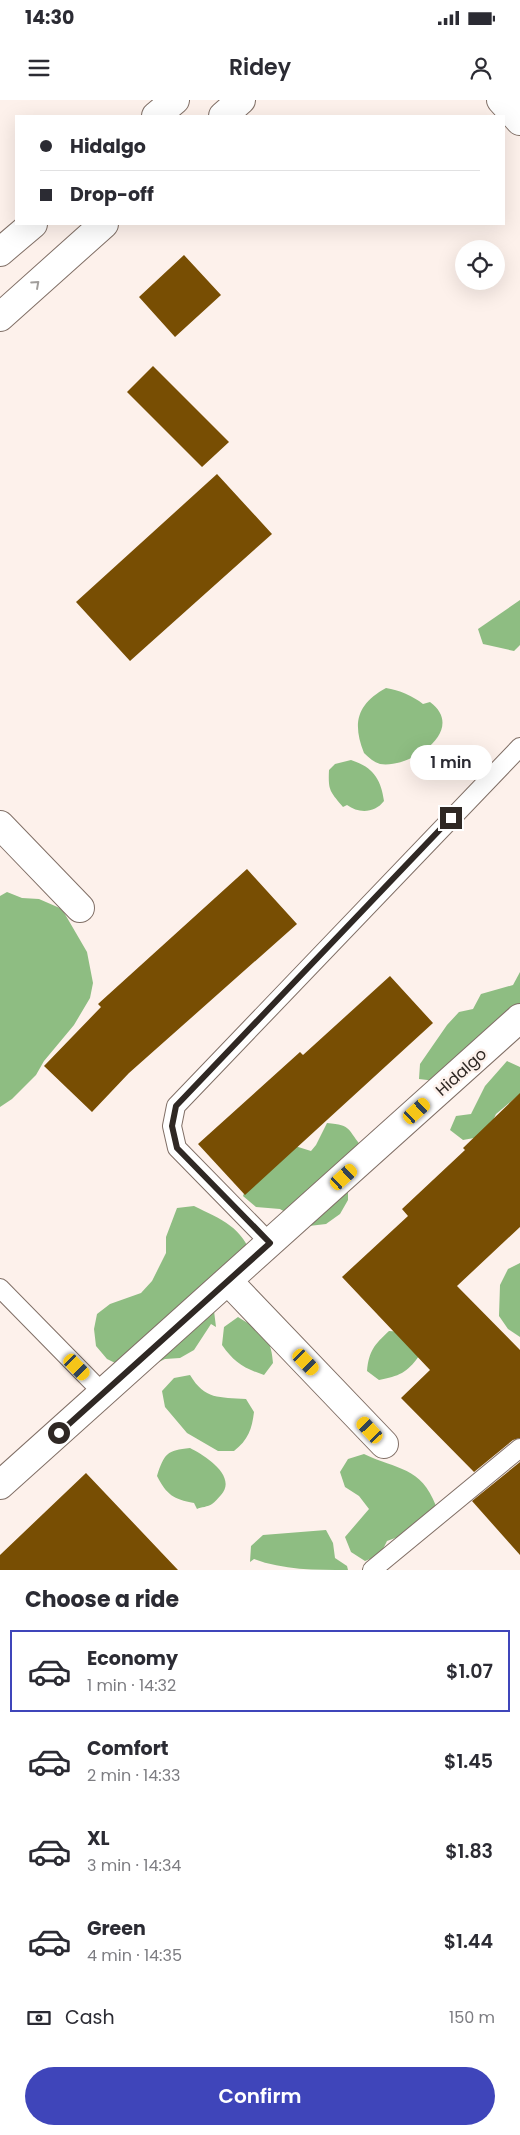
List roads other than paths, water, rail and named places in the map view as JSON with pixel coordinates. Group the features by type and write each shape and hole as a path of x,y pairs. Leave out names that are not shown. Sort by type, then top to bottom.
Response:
{"street":[{"path":"157,115 175,100"},
{"path":"224,115 241,100"},
{"path":"501,100 520,121"},
{"path":"0,252 32,225"},
{"path":"3,307 103,225"},
{"path":"0,825 80,908"},
{"name":"Hidalgo","path":"0,1485 520,1018"},
{"path":"228,1281 384,1444"}],"lane":[{"path":"270,1243 177,1148 172,1126 176,1106 520,747"},
{"path":"0,1288 103,1393"},
{"path":"372,1570 520,1448"}]}
